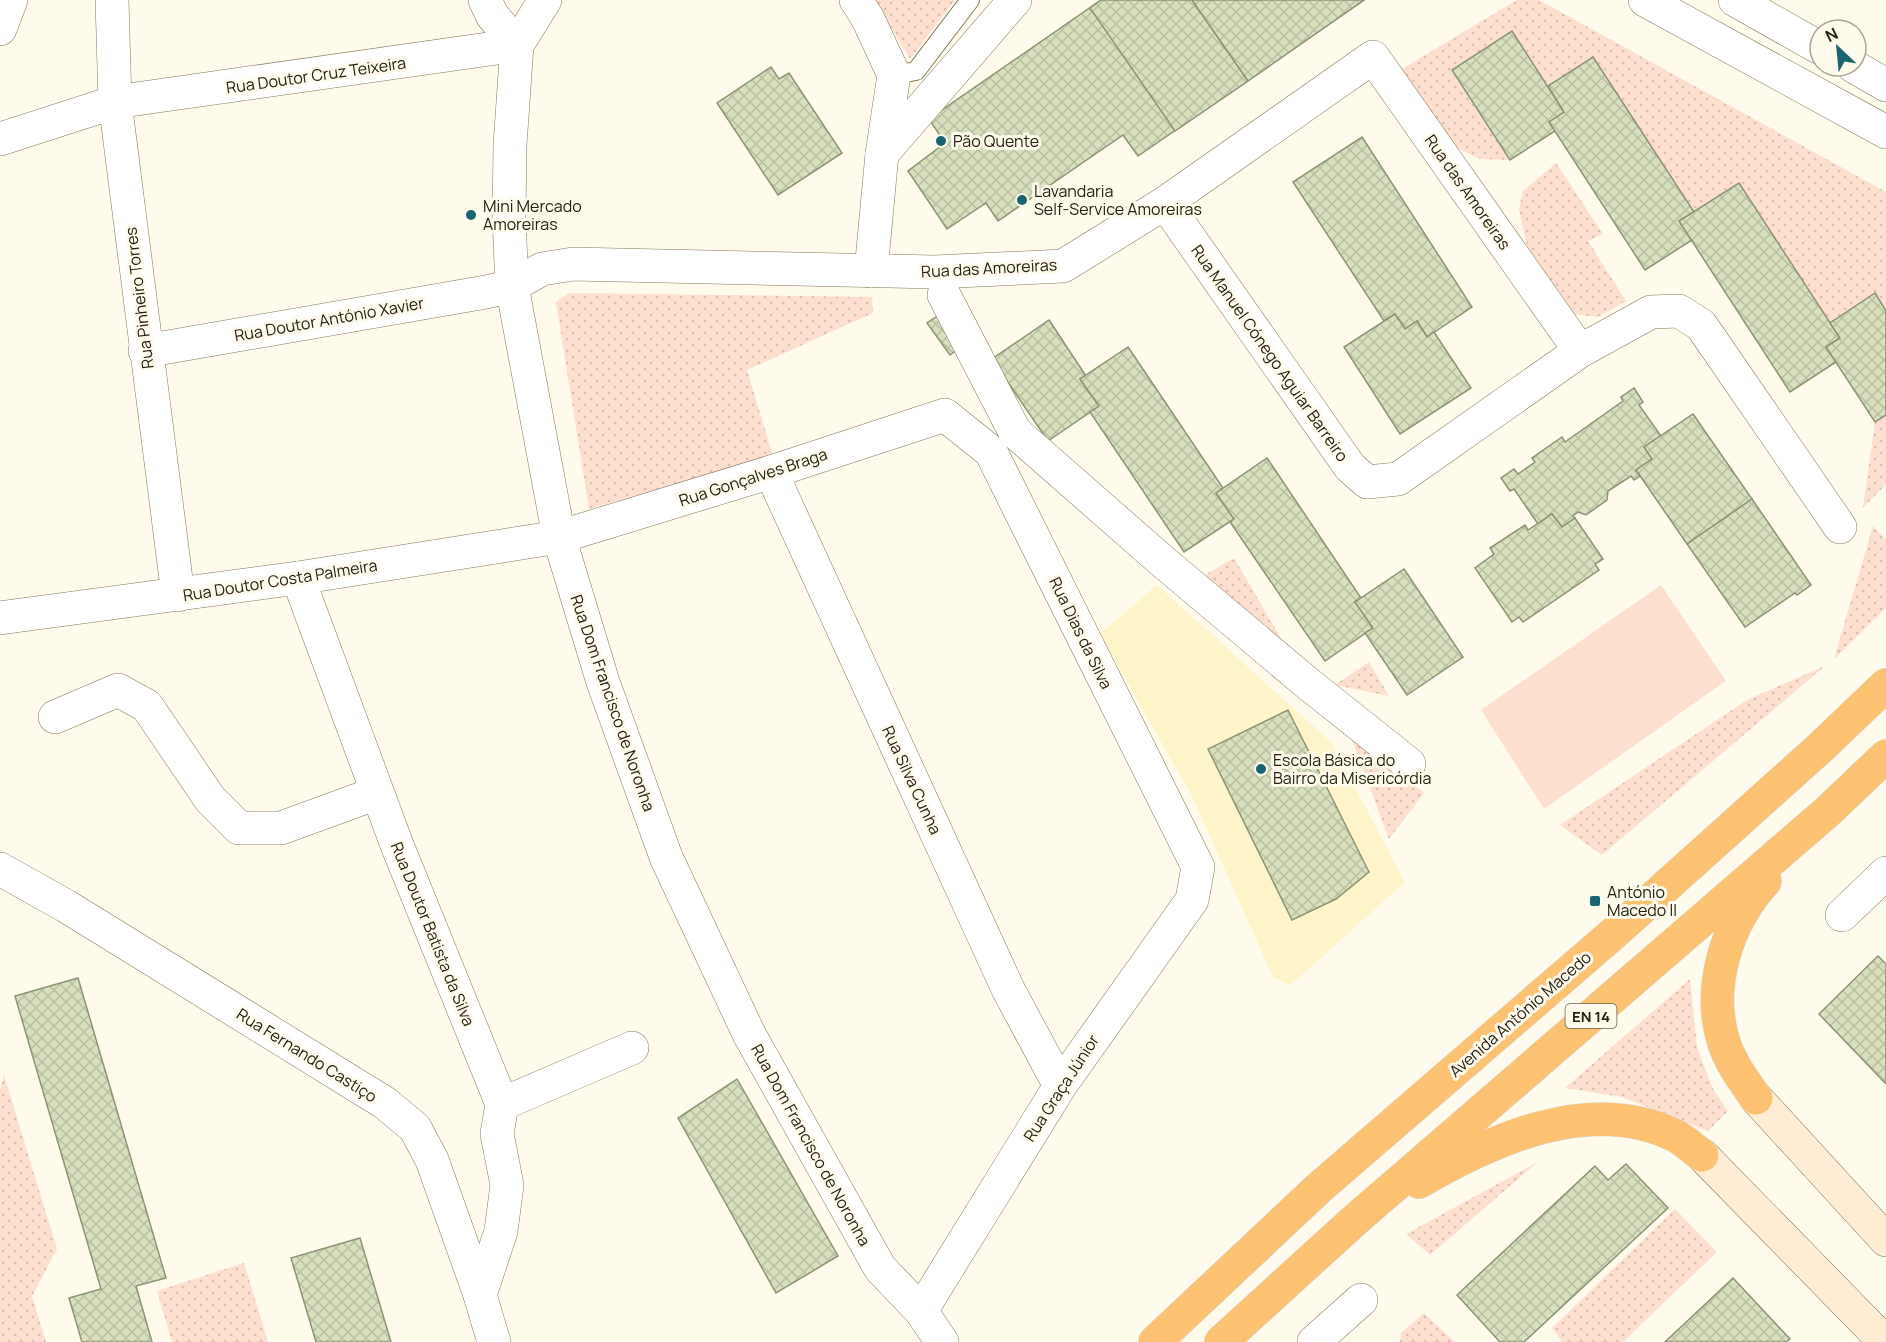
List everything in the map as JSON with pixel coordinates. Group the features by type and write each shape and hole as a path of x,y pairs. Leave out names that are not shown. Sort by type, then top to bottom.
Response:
{"highway":[{"name":"Avenida António Macedo","path":"1155,1342 1320,1187 1614,933 1886,686"},
{"name":"EN 14","path":"1221,1342 1355,1220 1827,812 1886,756"},
{"path":"1756,1098 1737,1071 1724,1042 1718,1008 1720,967 1731,933 1753,894 1827,812"},
{"path":"1355,1220 1466,1157 1520,1134 1562,1122 1605,1120 1643,1125 1676,1136 1702,1155"}],"street":[{"path":"0,28 11,0"},
{"name":"Rua Pinheiro Torres","path":"112,0 115,102 145,351 178,595"},
{"path":"485,0 492,15 517,45"},
{"name":"Rua Dom Francisco de Noronha","path":"544,0 517,45 510,155 509,218 512,286 559,537 603,682 666,857 749,1034 880,1268 921,1311 942,1342"},
{"path":"856,0 868,19 894,75 882,154 871,272"},
{"path":"882,154 1015,0"},
{"path":"1646,0 1886,132"},
{"path":"1735,0 1808,41"},
{"name":"Rua Doutor Cruz Teixeira","path":"0,139 115,102 517,45"},
{"name":"Rua das Amoreiras","path":"512,286 542,268 573,264 871,272 935,272 1062,266 1165,203 1373,57 1580,351"},
{"path":"1868,75 1886,85"},
{"name":"Rua Manuel Cónego Aguiar Barreiro","path":"1165,203 1350,467 1367,482 1398,479 1580,351 1650,312 1679,311 1701,325 1840,528"},
{"name":"Rua Doutor António Xavier","path":"145,351 512,286"},
{"path":"944,295 1015,432 1297,675 1409,764"},
{"name":"Rua Gonçalves Braga","path":"559,537 771,472 945,415"},
{"name":"Rua Dias da Silva","path":"945,415 991,452 1198,867"},
{"name":"Rua Silva Cunha","path":"771,472 1008,989 1060,1086"},
{"name":"Rua Doutor Costa Palmeira","path":"0,618 298,578 559,537"},
{"name":"Rua Doutor Batista da Silva","path":"298,578 378,792 502,1104"},
{"path":"55,717 118,690 147,706 210,799 239,828 281,828 378,792"},
{"name":"Rua Graça Júnior","path":"921,1311 1060,1086 1192,900 1198,867"},
{"name":"Rua Fernando Castiço","path":"0,869 76,912 366,1091 385,1103 415,1128 432,1160 480,1295 494,1342"},
{"path":"1842,915 1886,873"},
{"path":"480,1295 503,1220 507,1185 497,1134 502,1104 632,1048"},
{"path":"1756,1098 1886,1240"},
{"path":"1702,1155 1885,1342"},
{"path":"1314,1342 1361,1300"}],"lane":[{"path":"894,75 916,71 970,0"}],"shaded area":[{"path":"875,0 955,0 910,59"},
{"path":"1517,0 1539,0 1886,192 1886,311 1875,293 1830,323 1739,183 1694,212 1593,57 1548,86 1512,31 1452,70 1510,160 1480,159 1455,147 1402,69"},
{"path":"1556,163 1603,234 1588,241 1626,301 1598,317 1573,314 1528,250 1519,209 1523,191"},
{"path":"569,293 872,297 873,313 747,370 773,456 589,509 556,302"},
{"path":"1886,415 1886,484 1863,508 1875,422"},
{"path":"1873,526 1886,540 1886,608 1834,659"},
{"path":"1234,558 1293,659 1200,578"},
{"name":"Escola Básica do Bairro da Misericórdia","path":"1157,585 1331,742 1405,882 1291,985 1273,977 1192,796 1100,634"},
{"path":"1661,585 1726,681 1544,809 1481,710"},
{"path":"1369,662 1389,696 1335,685"},
{"path":"1825,666 1602,855 1560,825 1747,700"},
{"path":"1349,732 1424,793 1389,839"},
{"path":"1690,979 1697,1048 1713,1089 1728,1111 1708,1131 1622,1097 1565,1088"},
{"path":"4,1075 57,1249 32,1296 46,1342 0,1342 0,1090"},
{"path":"1538,1162 1430,1255 1406,1234"},
{"path":"1675,1209 1717,1252 1623,1342 1562,1342 1552,1328"},
{"path":"244,1263 268,1342 172,1342 157,1291"},
{"path":"1424,1313 1455,1342 1400,1342 1401,1333"}],"building":[{"path":"1101,0 1364,0 1138,156 1123,135 998,221 986,203 947,229 908,171 945,143 929,119"},
{"path":"1101,0 1192,0 1248,81 1175,131 1090,8"},
{"path":"1192,0 1364,0 1248,81"},
{"path":"1512,31 1564,112 1549,122 1555,131 1510,160 1452,70"},
{"path":"1593,57 1694,212 1679,221 1692,240 1645,270 1549,122 1564,112 1548,86"},
{"path":"771,67 779,79 789,73 842,153 778,195 717,103"},
{"path":"1362,137 1472,307 1427,337 1417,321 1405,329 1395,314 1384,321 1293,182"},
{"path":"1739,183 1840,338 1826,347 1836,362 1790,392 1679,221"},
{"path":"1875,293 1886,311 1886,415 1875,422 1826,347 1840,338 1830,323"},
{"path":"945,311 967,342 950,355 927,323"},
{"path":"1395,314 1405,329 1417,321 1427,337 1434,332 1471,388 1400,434 1344,347"},
{"path":"1049,320 1086,376 1080,379 1099,406 1048,441 992,359"},
{"path":"1128,347 1223,488 1216,493 1234,519 1184,552 1090,412 1099,406 1080,379"},
{"path":"1634,388 1643,402 1639,405 1661,436 1644,447 1652,459 1636,470 1640,476 1634,480 1631,476 1608,491 1607,500 1586,515 1578,512 1573,516 1575,518 1562,527 1552,514 1538,524 1514,489 1510,491 1501,478 1514,469 1518,474 1535,462 1532,458 1562,437 1565,442 1623,401 1621,397"},
{"path":"1693,414 1752,499 1687,544 1636,470 1652,459 1644,447"},
{"path":"1267,458 1361,598 1355,602 1373,628 1325,661 1230,522 1234,519 1216,493"},
{"path":"1752,499 1811,585 1797,595 1795,593 1745,627 1687,544"},
{"path":"1552,514 1562,527 1575,518 1603,559 1595,564 1599,570 1523,622 1519,617 1512,622 1475,568 1494,554 1490,548 1525,525 1528,530"},
{"path":"1404,569 1463,657 1407,695 1365,633 1373,628 1355,602"},
{"path":"1288,710 1369,872 1336,899 1292,920 1208,749"},
{"path":"1878,956 1886,964 1886,1084 1819,1014"},
{"path":"78,978 166,1278 136,1286 152,1342 82,1342 69,1298 101,1289 15,996"},
{"path":"737,1079 838,1256 776,1293 678,1118"},
{"path":"1626,1164 1668,1208 1524,1342 1500,1342 1457,1295 1595,1166 1608,1180"},
{"path":"360,1238 391,1342 316,1342 291,1258"},
{"path":"1733,1278 1790,1339 1786,1342 1665,1342"}],"place":[{"name":"Pão Quente","path":"941,141"},
{"name":"Lavandaria Self-Service Amoreiras","path":"1022,200"},
{"name":"Mini Mercado Amoreiras","path":"471,215"},
{"name":"Escola Básica do Bairro da Misericórdia","path":"1261,769"},
{"name":"António Macedo II","path":"1595,901"}]}
